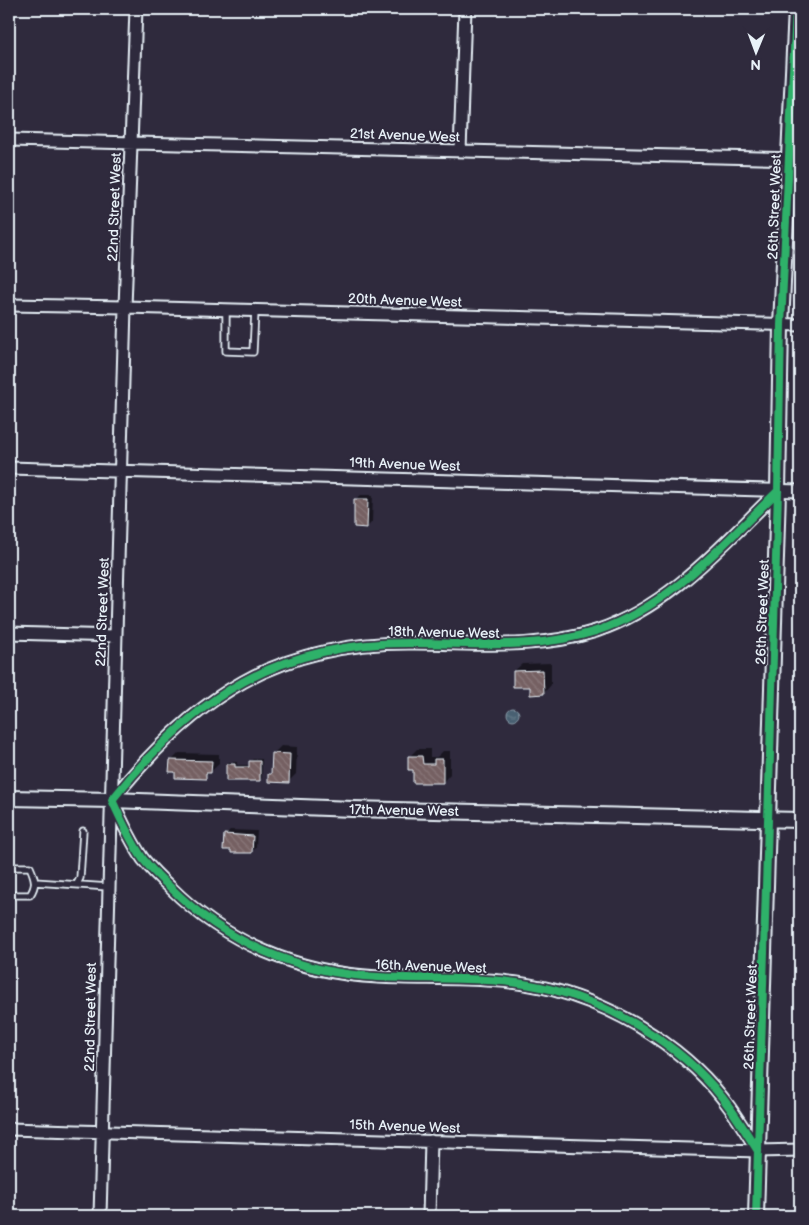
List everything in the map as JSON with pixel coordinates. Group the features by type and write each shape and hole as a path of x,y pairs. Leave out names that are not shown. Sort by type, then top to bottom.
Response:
{"street":[{"name":"22nd Street West","path":"100,1216 125,307 136,9"},
{"path":"460,151 464,9"},
{"name":"26th Street West","path":"756,1216 769,819 781,325 794,159 796,9"},
{"name":"21st Avenue West","path":"9,140 794,159"},
{"name":"20th Avenue West","path":"9,305 800,325"},
{"name":"19th Avenue West","path":"9,468 800,492"},
{"name":"18th Avenue West","path":"112,800 134,772 181,726 226,692 273,667 353,645 414,643 511,645 571,638 596,631 646,608 681,584 778,491"},
{"path":"9,633 116,636"},
{"name":"17th Avenue West","path":"9,798 800,820"},
{"name":"16th Avenue West","path":"112,800 126,832 143,859 158,876 205,919 239,940 268,953 308,966 336,972 376,977 515,982 556,991 586,1001 616,1014 640,1028 690,1065 730,1107 758,1151"},
{"name":"15th Avenue West","path":"9,1129 758,1151 800,1150"},
{"path":"429,1216 431,1141"}],"lane":[{"path":"226,309 226,351 254,352 254,311"},
{"path":"77,884 80,878 83,831"},
{"path":"9,867 30,867 36,882 34,890 30,895 9,895"},
{"path":"36,882 109,888"}],"shaded area":[{"path":"800,38 800,153 794,153"}],"water":[{"path":"511,708 515,708 519,714 515,720 511,720 507,716 507,712"}],"building":[{"path":"354,499 368,499 367,528 354,527"},
{"path":"543,670 544,694 530,695 530,687 513,687 513,671"},
{"path":"272,753 290,754 289,783 268,782 268,774 271,774"},
{"path":"408,756 422,756 423,764 434,764 434,759 443,759 443,783 413,783 413,770 408,770"},
{"path":"170,760 212,761 211,773 206,773 206,779 175,778 175,772 169,772"},
{"path":"249,761 260,761 260,781 226,781 226,764 235,764 235,767 249,767"},
{"path":"224,834 253,836 252,853 231,853 231,850 223,850"}],"cycle path":[{"path":"756,1216 778,491 781,325 796,9"},
{"path":"758,1151 730,1108 714,1087 695,1068 652,1034 604,1008 554,990 511,982 378,977 320,969 292,962 265,952 239,939 192,907 152,870 134,845 112,800 143,763 175,731 208,704 243,682 281,664 322,652 366,645 528,643 551,641 596,631 623,620 672,590 716,552 778,491"}]}
